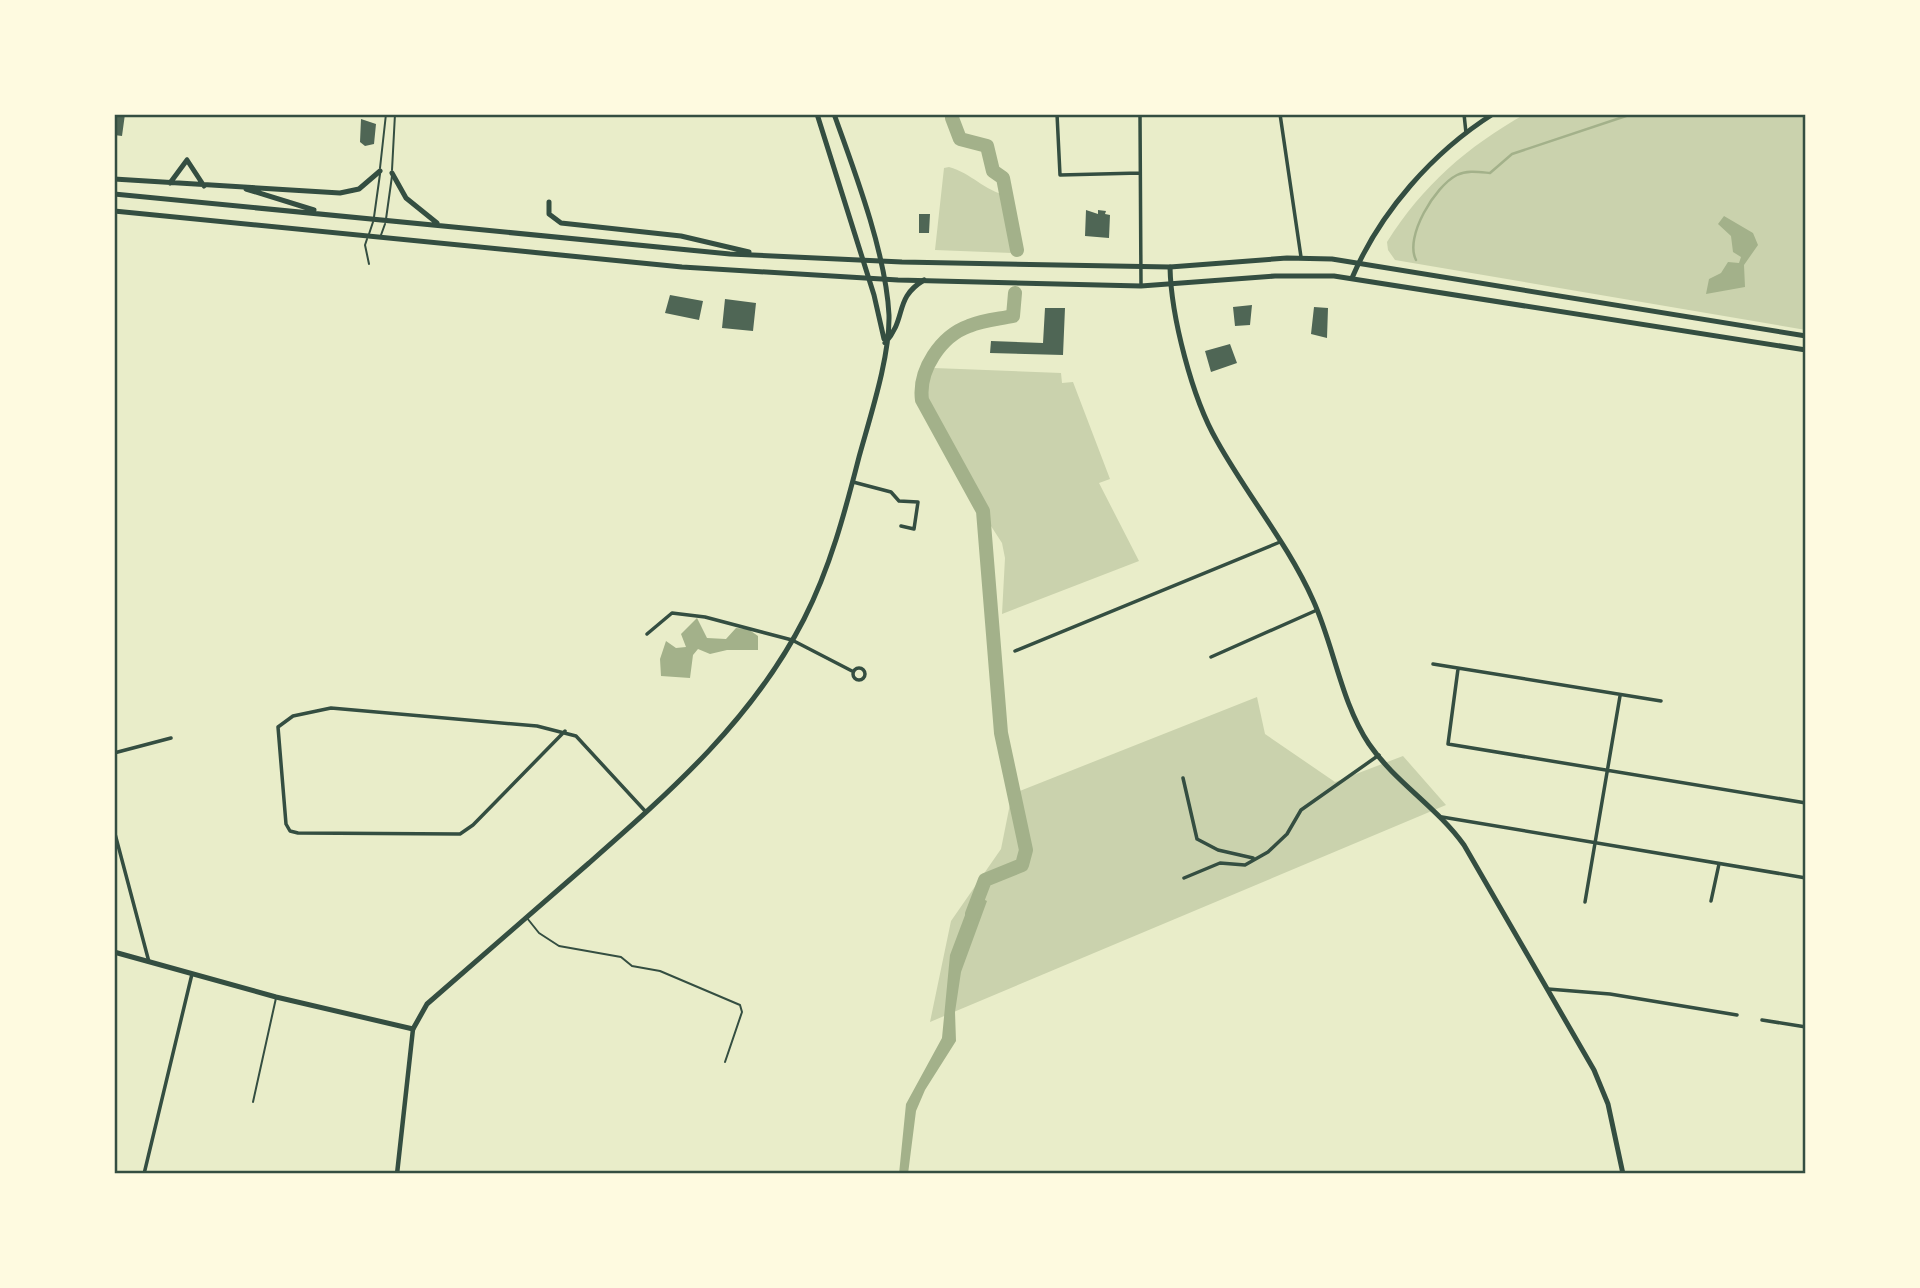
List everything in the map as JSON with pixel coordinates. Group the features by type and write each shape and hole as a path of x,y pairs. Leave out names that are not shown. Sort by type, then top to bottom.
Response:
{"main road":[{"path":"817,114 869,278 885,342"},
{"path":"114,952 276,997 413,1029 427,1004 646,813 721,741 768,681 821,583 853,482 889,320 880,261 834,114"},
{"path":"1352,278 1372,238 1406,192 1466,133 1493,114"},
{"path":"170,183 187,160 204,186"},
{"path":"114,179 346,193 365,185 380,171"},
{"path":"392,173 411,204 440,225"},
{"path":"240,187 325,214"},
{"path":"114,194 670,249 759,255 880,261 1142,267 1301,257 1358,263 1806,336"},
{"path":"549,202 549,214 561,223 681,236 759,255"},
{"path":"114,211 682,267 883,279 1171,286 1275,276 1352,278 1806,350"},
{"path":"1170,267 1171,286 1203,413 1317,610 1357,720 1379,755 1442,817 1477,867 1600,1082 1611,1114 1623,1174"},
{"path":"885,342 897,329 905,295 924,280"},
{"path":"1682,330 1685,316"}],"street":[{"path":"1057,114 1060,175 1141,173"},
{"path":"1140,114 1141,286"},
{"path":"1280,114 1301,257"},
{"path":"1464,114 1466,133"},
{"path":"853,482 891,492 899,501 918,502 914,529 901,526"},
{"path":"1015,651 1280,542"},
{"path":"1211,657 1317,610"},
{"path":"647,634 672,613 705,617 792,640 852,671"},
{"path":"1433,664 1661,701"},
{"path":"1458,669 1448,744 1806,803"},
{"path":"1585,902 1620,695"},
{"path":"565,732 473,825 460,834 298,833 290,831 286,824 277,735 282,721 293,716 339,708 565,732 584,743 646,813"},
{"path":"114,753 171,738"},
{"path":"1184,878 1220,863 1245,865 1268,852 1287,834 1301,810 1379,755"},
{"path":"1183,778 1197,839 1229,853 1256,858"},
{"path":"1442,817 1806,878"},
{"path":"114,830 149,962"},
{"path":"1712,901 1719,864"},
{"path":"144,1174 192,974"},
{"path":"1546,989 1610,995 1737,1015"},
{"path":"1762,1020 1806,1027"},
{"path":"397,1174 413,1029"}],"lane":[{"path":"369,264 365,245 374,218 386,114"},
{"path":"381,236 386,220 392,173 394,114"},
{"path":"526,917 539,933 559,946 621,957 632,966 660,971 740,1005 743,1012 725,1062"},
{"path":"253,1102 276,997"}],"shaded area":[{"path":"1525,114 1806,114 1806,330 1395,260 1388,250 1387,242 1431,185 1465,154"},
{"path":"949,167 991,190 1006,195 1003,201 1012,253 935,250 944,168"},
{"path":"1724,216 1753,233 1758,245 1744,265 1745,287 1706,294 1709,279 1721,273 1728,262 1739,263 1741,257 1733,252 1731,236 1718,224"},
{"path":"934,368 1061,373 1062,383 1073,382 1110,479 1099,483 1139,561 1002,614 1005,558 1002,543 978,506 925,394 925,384"},
{"path":"697,618 707,638 726,639 736,628 748,629 758,636 758,650 727,650 710,654 698,649 693,655 690,678 661,676 660,659 666,641 676,648 686,647 681,634"},
{"path":"1257,697 1265,734 1335,782 1403,756 1446,805 930,1022 951,921 1001,849 1012,794"},
{"path":"973,894 987,901 961,972 955,1012 956,1041 925,1090 916,1111 908,1174 899,1174 906,1104 942,1038 950,955"}],"building":[{"path":"114,114 125,114 122,136 114,135"},
{"path":"361,119 376,124 374,144 365,146 360,142"},
{"path":"1086,210 1098,214 1098,210 1106,211 1105,214 1110,215 1109,238 1085,236"},
{"path":"919,214 930,214 929,233 919,233"},
{"path":"670,295 703,301 699,320 665,313"},
{"path":"725,299 756,303 753,331 722,328"},
{"path":"1252,305 1250,325 1235,326 1233,307"},
{"path":"1314,307 1328,308 1327,338 1311,334"},
{"path":"1045,308 1065,308 1063,355 990,353 991,341 1043,343"},
{"path":"1230,344 1237,363 1211,372 1205,351"}],"waterway":[{"path":"953,114 960,139 987,146 993,171 1003,178 1017,250"},
{"path":"1416,260 1413,250 1418,226 1431,201 1448,181 1461,173 1490,173 1512,154 1632,114"},
{"path":"972,914 985,880 1022,865 1026,850 1001,733 983,511 922,400 922,389 928,366 941,346 969,326 1013,316 1015,293"}]}
